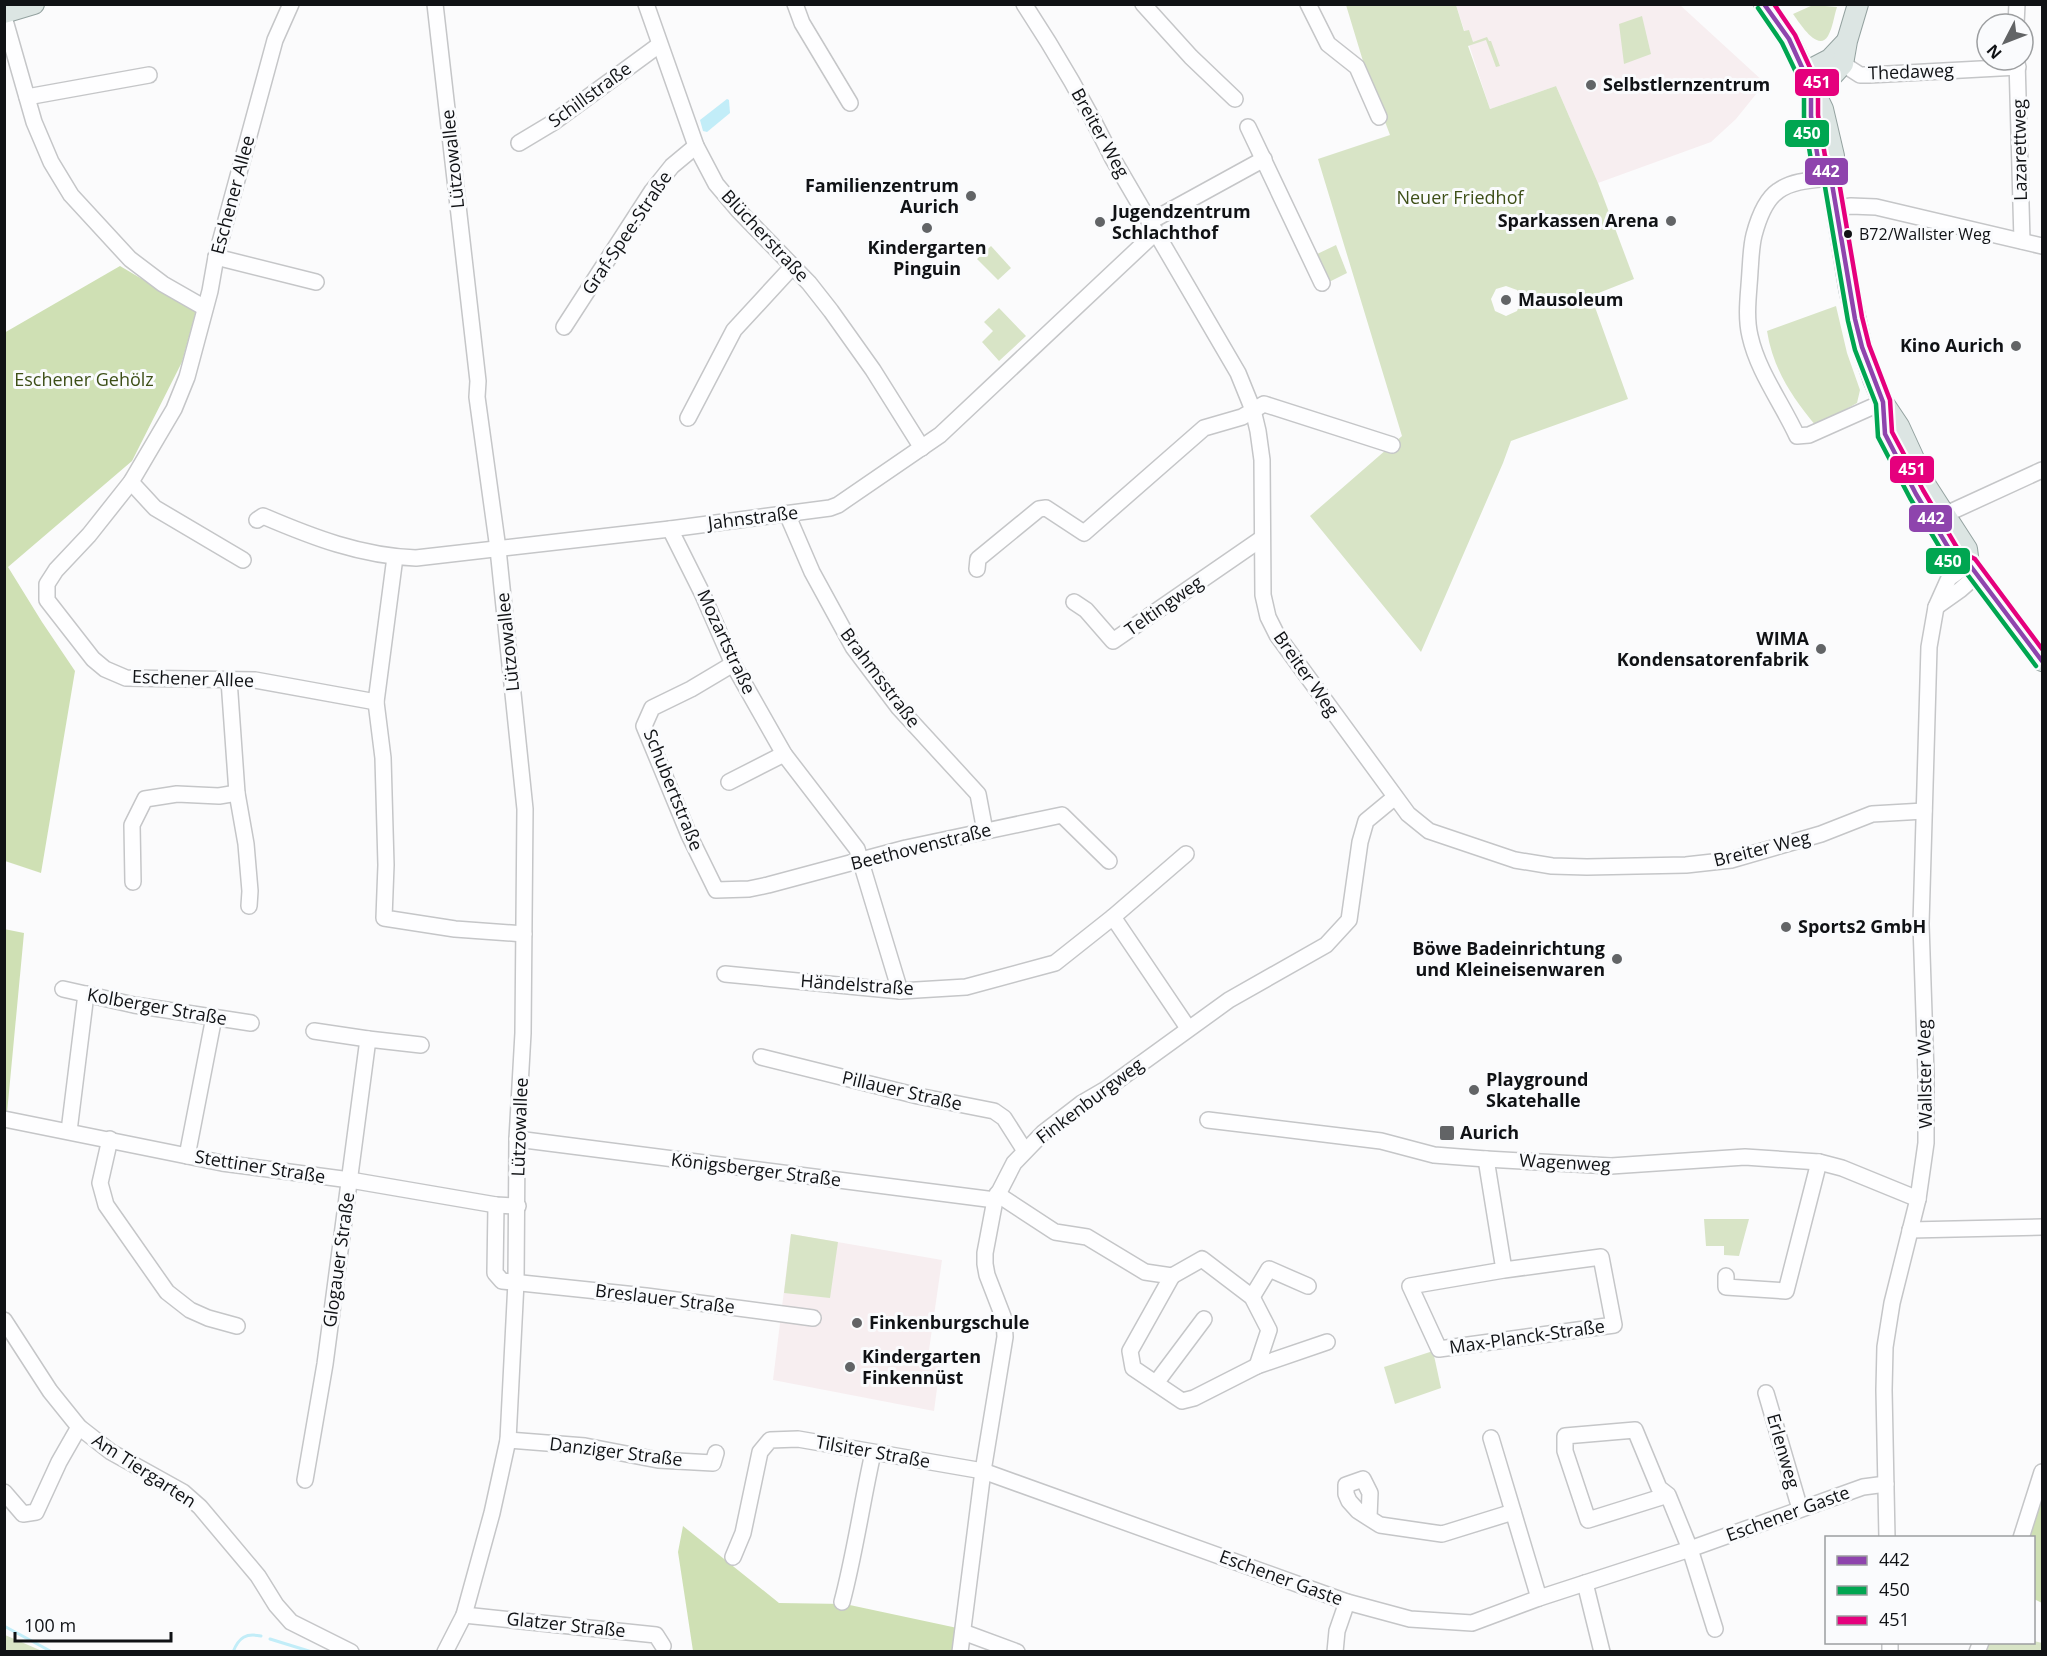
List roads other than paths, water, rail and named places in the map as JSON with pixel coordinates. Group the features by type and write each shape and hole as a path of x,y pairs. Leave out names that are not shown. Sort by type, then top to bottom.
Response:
{"main road":[{"path":"4,15 34,4"},
{"path":"1764,4 1789,39 1808,79 1810,116 1818,159 1831,178 1855,319 1862,347 1882,402 1885,434 1916,494 1954,557 1973,569 2043,661"},
{"path":"1808,79 1832,76 1843,64 1858,4"},
{"path":"1808,79 1847,41"},
{"path":"1882,402 1899,426 1918,471 1967,549 1973,569"}],"street":[{"name":"Eschener Allee","path":"291,4 275,40 216,257 210,291 187,377 174,409 131,482 89,535 56,570 47,584 47,600 93,659 105,669 126,678 255,680 376,702"},
{"name":"Lützowallee","path":"435,4 478,381 477,397 498,549 525,809 526,852 523,1044 517,1139 516,1282 508,1440 492,1513 464,1615 445,1652"},
{"name":"Blücherstraße","path":"646,4 696,146 716,184 793,266 831,311 873,370 922,448"},
{"path":"795,4 802,23 850,103"},
{"name":"Breiter Weg","path":"1024,4 1095,122 1113,159 1238,373 1258,431 1262,460 1263,595 1277,635 1408,814 1429,831 1515,860 1552,866 1587,867 1686,865 1731,860 1821,834 1872,814 1924,811"},
{"path":"1143,4 1191,57 1234,99"},
{"path":"1308,4 1328,44 1357,67 1379,117"},
{"path":"4,15 34,122 51,162 71,195 130,259 163,284 205,308"},
{"name":"Schillstraße","path":"519,143 554,122 659,45"},
{"name":"Thedaweg","path":"1843,64 1860,75 1975,66"},
{"name":"Lazarettweg","path":"2018,72 2022,241"},
{"path":"27,97 149,75"},
{"path":"1248,127 1322,283"},
{"name":"Graf-Spee-Straße","path":"564,327 651,191 672,166 696,146"},
{"name":"Jahnstraße","path":"257,520 263,516 311,537 356,550 416,558 670,529 838,505 922,448 964,414 1154,226 1264,159"},
{"path":"1831,178 1790,184 1777,191 1762,213 1751,249 1747,315 1750,336 1761,366 1797,436 1809,435 1882,402"},
{"path":"1836,208 1876,207 2043,246"},
{"path":"216,257 316,282"},
{"path":"688,418 734,330 793,266"},
{"path":"977,569 978,560 1039,509 1046,508 1084,533 1204,428 1242,417 1264,404 1392,445"},
{"path":"1944,514 2043,470"},
{"path":"131,482 155,508 243,560"},
{"name":"Brahmsstraße","path":"787,514 812,572 854,647 899,708 978,794 985,831"},
{"name":"Mozartstraße","path":"670,529 702,593 732,664 784,754 857,849 900,992"},
{"name":"Teltingweg","path":"1074,602 1086,610 1113,641 1261,539"},
{"path":"395,557 376,702 383,758 386,865 384,918 455,929 524,934"},
{"name":"Wallster Weg","path":"1887,1536 1885,1347 1892,1303 1918,1198 1927,1116 1921,924 1928,668 1936,607 1960,590 1973,569"},
{"name":"Schubertstraße","path":"716,890 684,825 644,726 652,708 691,689 732,664"},
{"path":"229,680 237,793 246,844 249,906"},
{"path":"729,782 784,754"},
{"path":"133,882 132,825 145,799 177,794 219,796 237,793"},
{"name":"Finkenburgweg","path":"960,1652 983,1471 1005,1330 1004,1319 985,1264 996,1197 1014,1163 1024,1151 1082,1103 1106,1089 1228,1000 1326,945 1349,920 1360,842 1366,821 1395,797"},
{"name":"Beethovenstraße","path":"716,890 749,889 906,848 1062,815 1109,861"},
{"name":"Händelstraße","path":"725,974 900,992 966,987 1054,963 1113,917 1186,854"},
{"path":"1113,917 1188,1028"},
{"name":"Kolberger Straße","path":"63,989 144,1006 251,1023"},
{"path":"69,1131 86,994"},
{"path":"188,1156 214,1017"},
{"path":"314,1031 421,1045"},
{"name":"Glogauer Straße","path":"305,1480 325,1364 368,1039"},
{"name":"Pillauer Straße","path":"761,1058 918,1096 994,1111 1004,1118 1024,1151"},
{"name":"Stettiner Straße","path":"4,1119 222,1162 350,1180 496,1205 518,1206"},
{"name":"Wagenweg","path":"1208,1120 1381,1141 1434,1155 1486,1159 1611,1166 1745,1157 1819,1162 1842,1168 1918,1198"},
{"path":"110,1139 100,1183 106,1205 166,1292 190,1310 237,1326"},
{"name":"Königsberger Straße","path":"517,1139 996,1197"},
{"path":"1486,1159 1504,1270"},
{"path":"1726,1275 1726,1287 1786,1291 1819,1162"},
{"path":"996,1197 1055,1232 1087,1236 1145,1272 1172,1276"},
{"path":"496,1205 495,1273 502,1281 516,1282"},
{"path":"1910,1230 2043,1227"},
{"name":"Max-Planck-Straße","path":"1601,1257 1614,1325 1439,1349 1410,1286 1504,1270 1601,1257"},
{"path":"1257,1366 1269,1330 1252,1298 1202,1259 1172,1276 1130,1351 1133,1368 1182,1401 1194,1398 1257,1366 1327,1342"},
{"path":"1252,1298 1269,1269 1308,1286"},
{"name":"Breslauer Straße","path":"516,1282 813,1318"},
{"path":"1156,1383 1204,1319"},
{"name":"Am Tiergarten","path":"4,1320 50,1391 79,1427 111,1452 183,1492 200,1507 258,1576 276,1605 291,1622 351,1652"},
{"name":"Erlenweg","path":"1766,1393 1800,1509"},
{"path":"4,1492 23,1514 36,1512 59,1462 79,1427"},
{"path":"1668,1496 1588,1520 1566,1451 1565,1436 1635,1430 1659,1488 1668,1496 1690,1549 1715,1629"},
{"path":"1491,1438 1539,1599"},
{"name":"Tilsiter Straße","path":"733,1557 743,1533 758,1460 764,1445 770,1440 798,1439 983,1471"},
{"name":"Danziger Straße","path":"508,1440 585,1446 658,1460 713,1463 716,1453"},
{"path":"842,1602 853,1561 873,1453"},
{"name":"Eschener Gaste","path":"983,1471 1347,1602 1410,1619 1472,1623 1863,1487 1886,1484"},
{"path":"2022,1536 2043,1472"},
{"path":"1369,1518 1380,1525 1442,1534 1513,1512"},
{"path":"1585,1583 1602,1652"},
{"path":"1335,1652 1337,1630 1347,1602"},
{"name":"Glatzer Straße","path":"464,1615 656,1635 663,1646"},
{"path":"963,1632 1017,1652"}],"water":[{"path":"727,99 730,113 707,132 703,131 700,120"}],"waterway":[{"path":"4,1626 52,1652"},
{"path":"233,1652 244,1637 261,1636"},
{"path":"270,1639 312,1652"}],"place":[{"name":"Selbstlernzentrum","path":"1591,85"},
{"name":"Familienzentrum Aurich","path":"971,196"},
{"name":"Sparkassen Arena","path":"1671,221"},
{"name":"Jugendzentrum Schlachthof","path":"1100,222"},
{"name":"Kindergarten Pinguin","path":"927,228"},
{"name":"B72/Wallster Weg","path":"1848,234"},
{"name":"Mausoleum","path":"1506,300"},
{"name":"Kino Aurich","path":"2016,346"},
{"name":"WIMA Kondensatorenfabrik","path":"1821,649"},
{"name":"Sports2 GmbH","path":"1786,927"},
{"name":"Böwe Badeinrichtung und Kleineisenwaren","path":"1617,959"},
{"name":"Playground Skatehalle","path":"1474,1090"},
{"name":"Aurich","path":"1447,1133"},
{"name":"Finkenburgschule","path":"857,1323"},
{"name":"Kindergarten Finkennüst","path":"850,1367"}],"park label":[{"name":"Neuer Friedhof","path":"1460,198"},
{"name":"Eschener Gehölz","path":"84,380"}]}
